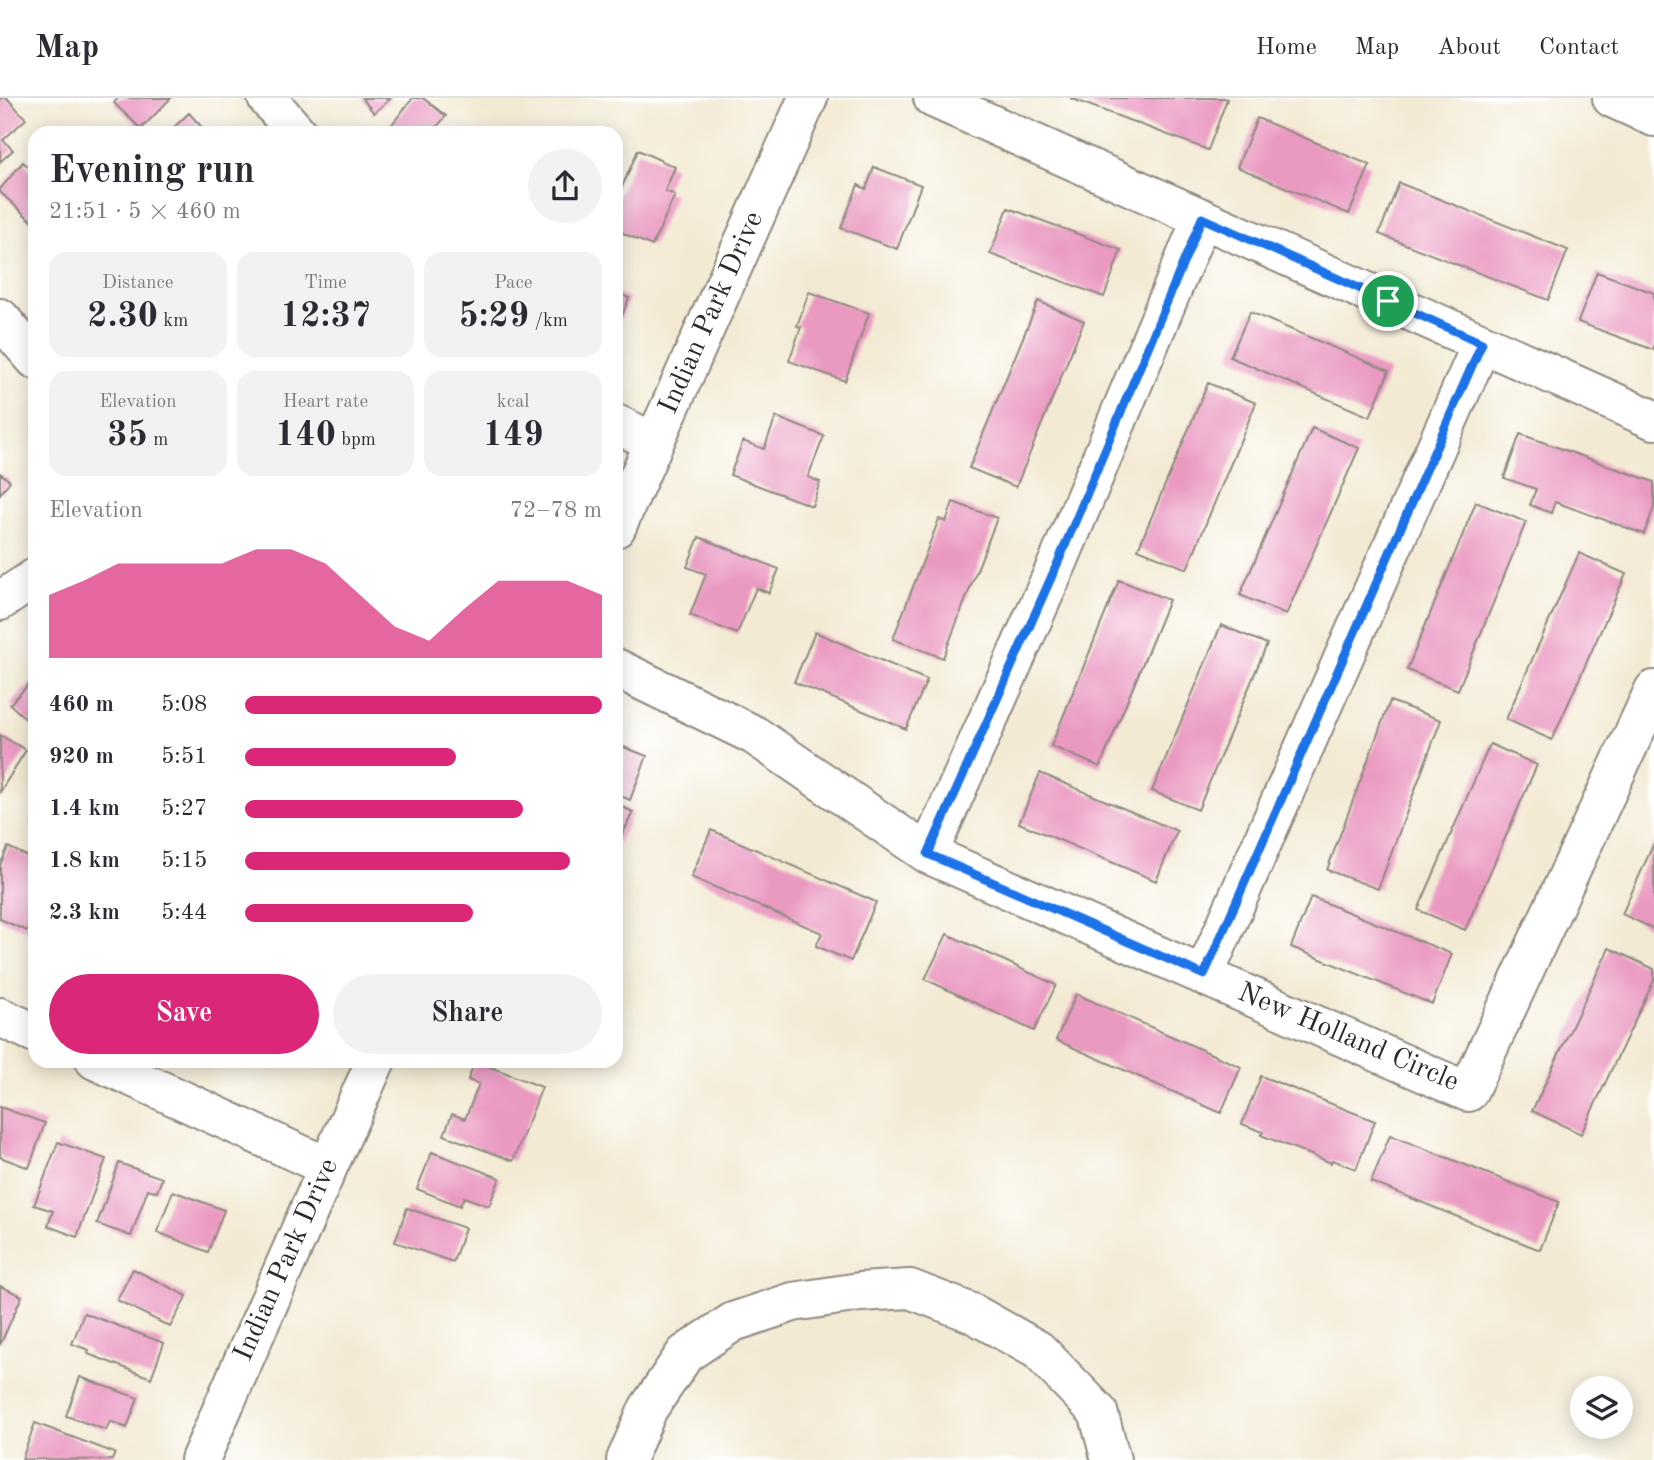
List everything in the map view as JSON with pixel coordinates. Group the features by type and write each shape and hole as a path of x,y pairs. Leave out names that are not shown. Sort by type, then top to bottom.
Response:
{"street":[{"path":"267,98 291,126"},
{"name":"Indian Park Drive","path":"623,512 808,98"},
{"path":"933,98 1654,420"},
{"path":"1612,98 1654,117"},
{"path":"928,854 1059,560 1202,218"},
{"path":"0,318 28,351"},
{"path":"1204,975 1482,343"},
{"path":"623,427 654,442"},
{"path":"0,601 28,583"},
{"name":"New Holland Circle","path":"623,671 754,735 928,854 1468,1092 1654,690"},
{"path":"0,1017 28,1030"},
{"path":"112,1068 328,1167"},
{"name":"Indian Park Drive","path":"200,1460 372,1068"},
{"path":"626,1460 648,1409 685,1354 733,1322 793,1302 860,1292 910,1289 972,1313 1038,1350 1098,1412 1111,1460"}],"building":[{"path":"0,98 7,98 26,119 3,140 13,150 0,162"},
{"path":"118,98 171,98 144,126 138,126 114,103"},
{"path":"362,98 391,98 374,113"},
{"path":"413,98 423,98 446,116 438,126 391,126"},
{"path":"1070,98 1224,98 1227,99 1208,150"},
{"path":"189,113 201,126 175,126"},
{"path":"1257,118 1370,165 1349,214 1237,167"},
{"path":"638,150 675,167 665,191 675,195 652,246 623,233 623,185"},
{"path":"23,162 28,167 28,218 0,192"},
{"path":"874,167 921,185 897,249 841,228 858,185 866,189"},
{"path":"1399,183 1568,250 1548,300 1379,234"},
{"path":"1008,208 1121,250 1104,297 990,254"},
{"path":"1597,272 1654,293 1654,350 1578,322"},
{"path":"809,292 869,313 845,381 789,361"},
{"path":"623,296 629,298 623,313"},
{"path":"1038,301 1084,321 1016,487 969,468"},
{"path":"1250,312 1389,371 1370,417 1230,357"},
{"path":"1208,383 1256,403 1187,569 1138,549"},
{"path":"776,417 824,436 808,477 820,482 812,506 730,475 743,441 764,449"},
{"path":"1312,428 1359,448 1286,615 1240,595"},
{"path":"1520,434 1654,482 1654,507 1644,534 1555,502 1551,513 1530,505 1536,489 1504,478"},
{"path":"0,473 10,481 0,494"},
{"path":"953,502 997,518 943,658 893,639 939,519 946,522"},
{"path":"1476,502 1526,522 1458,690 1407,670"},
{"path":"699,537 779,569 769,593 756,588 737,634 690,615 706,574 687,567"},
{"path":"1579,553 1626,574 1552,740 1506,719"},
{"path":"1119,580 1169,600 1100,767 1051,746"},
{"path":"1221,625 1267,644 1198,810 1152,791"},
{"path":"815,632 927,680 906,729 794,682"},
{"path":"28,685 28,721 10,704"},
{"path":"1390,701 1441,720 1378,889 1327,870"},
{"path":"0,735 26,750 0,792"},
{"path":"1490,744 1537,765 1465,930 1418,910"},
{"path":"623,747 647,756 630,800 623,797"},
{"path":"1040,773 1177,831 1156,881 1019,823"},
{"path":"623,807 633,812 623,833"},
{"path":"711,830 876,902 851,961 816,946 822,933 691,877"},
{"path":"1654,843 1654,929 1622,914"},
{"path":"8,847 28,857 27,931 0,919 0,865"},
{"path":"1311,897 1452,954 1432,1004 1291,947"},
{"path":"947,934 1056,985 1034,1031 925,979"},
{"path":"1609,948 1654,969 1654,980 1581,1134 1532,1111"},
{"path":"1076,994 1241,1067 1221,1113 1056,1040"},
{"path":"472,1068 493,1068 542,1087 513,1161 444,1135 452,1114 465,1119 479,1084 468,1080"},
{"path":"1261,1076 1375,1121 1356,1169 1332,1160 1331,1163 1261,1135 1263,1132 1242,1124"},
{"path":"0,1107 45,1123 29,1168 0,1157"},
{"path":"1390,1135 1559,1202 1540,1250 1371,1182"},
{"path":"58,1142 106,1159 77,1237 48,1226 53,1211 34,1205"},
{"path":"432,1152 500,1178 489,1206 464,1197 460,1206 417,1189"},
{"path":"119,1163 162,1178 157,1192 148,1189 131,1236 97,1224"},
{"path":"173,1191 224,1210 208,1252 157,1232"},
{"path":"407,1208 465,1228 453,1262 395,1242"},
{"path":"133,1269 187,1296 170,1327 117,1300"},
{"path":"0,1286 22,1296 0,1345"},
{"path":"84,1313 164,1343 151,1378 88,1354 89,1350 72,1344"},
{"path":"80,1377 138,1398 127,1428 110,1421 106,1430 66,1416"},
{"path":"35,1423 115,1453 112,1460 22,1459"}],"route":[{"path":"1202,218 1388,301 1482,343 1204,975 928,854 1059,560 1202,218"}]}
